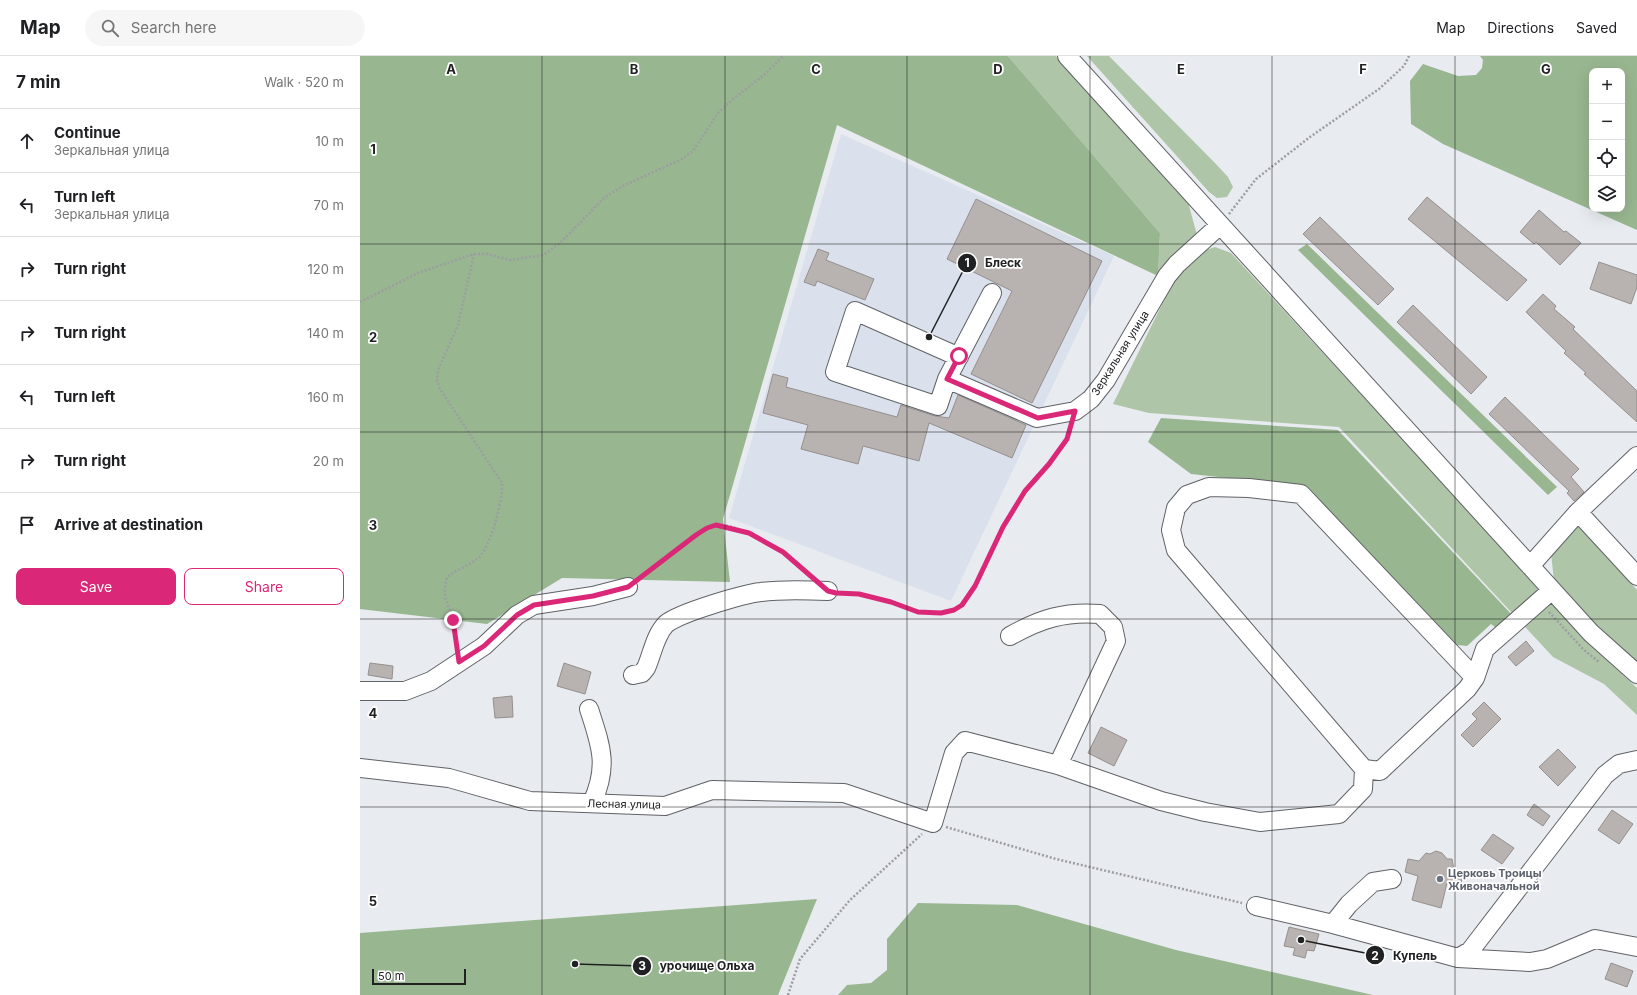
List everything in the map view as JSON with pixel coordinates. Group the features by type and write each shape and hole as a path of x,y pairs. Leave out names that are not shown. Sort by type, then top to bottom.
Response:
{"street":[{"path":"1067,56 1591,633 1637,674"},
{"name":"Зеркальная улица","path":"947,379 1038,418 1075,411 1091,399 1106,380 1167,276 1177,264 1220,225"},
{"path":"959,356 855,311 835,372 938,406 947,379 992,293"},
{"path":"1530,566 1578,512 1637,456"},
{"path":"1475,678 1301,494 1249,488 1209,487 1187,495 1176,508 1171,530 1176,550 1364,769 1380,771 1467,689 1475,678 1485,649 1552,590"},
{"path":"1578,512 1637,576"},
{"path":"360,691 405,691 431,681 484,646 517,615 534,605 593,596 628,587"},
{"path":"633,675 642,673 646,668 660,633 666,624 677,617 692,611 760,592 828,591"},
{"path":"1010,636 1031,624 1054,616 1080,612 1100,614 1113,627 1116,641 1058,765"},
{"path":"589,709 600,743 602,776 592,804"},
{"path":"933,824 954,753 965,741 1058,765 1162,801 1260,822 1339,814 1363,789 1364,769"},
{"path":"1458,958 1470,951 1605,775 1619,764 1637,760"},
{"name":"Лесная улица","path":"360,768 449,778 530,802 665,806 712,790 844,793 933,824"},
{"path":"1333,924 1349,904 1373,882 1392,879"},
{"path":"1487,903 1505,905"},
{"path":"1256,906 1333,924 1458,958 1530,962 1547,959 1595,939 1637,947"}],"path":[{"path":"360,302 418,273 474,254 487,254 510,260 543,255 560,243 605,197 623,186 682,159 693,151 718,114 733,99 764,75 784,56"},
{"path":"1220,225 1256,179 1310,137 1379,90 1404,66 1409,56"},
{"path":"459,662 453,620 445,602 444,589 447,577 478,559 486,547 502,495 502,483 440,389 437,380 438,370 458,325 474,254"},
{"path":"628,587 696,535 707,528 716,525 749,533 783,552 828,591 836,593 859,594 885,600 918,612 941,613 954,610 962,605 975,586 1003,527 1025,491 1049,464 1067,439 1075,411"},
{"path":"788,995 800,959 840,911 850,900 933,824 1056,859 1256,906"}],"shaded area":[{"path":"841,134 1114,256 951,601 729,518"}],"green space":[{"path":"360,56 1008,56 1160,233 1158,276 837,125 723,519 730,582 562,578 487,624 360,609"},
{"path":"1008,56 1056,56 1188,202 1197,235 1158,276 1160,233"},
{"path":"1087,56 1109,56 1228,177 1233,187 1227,197 1217,198 1209,192"},
{"path":"1480,56 1637,56 1637,230 1596,212 1625,212 1625,68 1589,68 1589,209 1443,144 1411,124 1410,81 1423,64 1458,76 1476,75 1482,68 1483,60"},
{"path":"1307,244 1557,487 1548,495 1298,250"},
{"path":"1215,247 1231,253 1594,648 1637,688 1637,715 1604,684 1553,657 1339,427 1149,413 1113,404 1175,278 1200,252"},
{"path":"1161,418 1338,430 1513,616 1499,630 1491,624 1467,646 1450,644 1301,486 1191,474 1148,442"},
{"path":"1580,525 1637,590 1637,663 1620,650 1554,581 1551,553 1557,542"},
{"path":"817,899 778,995 360,995 360,933"},
{"path":"918,903 1017,905 1176,950 1373,995 838,995 847,985 871,983 887,970 887,939"}],"building":[{"path":"1427,197 1527,280 1507,301 1408,219"},
{"path":"976,199 1102,261 1032,403 971,374 1012,291 947,259"},
{"path":"1539,210 1564,232 1566,231 1581,243 1560,265 1536,242 1534,244 1520,232"},
{"path":"1320,217 1394,289 1378,305 1303,234"},
{"path":"818,249 829,253 826,260 874,279 865,300 817,281 815,286 804,282"},
{"path":"1599,262 1637,275 1637,287 1631,304 1590,289"},
{"path":"1543,294 1556,306 1554,309 1575,327 1573,329 1637,391 1637,422 1584,374 1586,373 1564,353 1566,351 1526,312"},
{"path":"1413,305 1487,377 1471,394 1397,322"},
{"path":"773,374 788,378 786,387 897,417 901,405 935,416 949,418 958,395 1026,425 1012,458 929,423 919,461 863,446 858,464 801,449 808,425 763,413"},
{"path":"1505,397 1579,469 1571,477 1584,492 1574,501 1567,493 1569,491 1489,414"},
{"path":"1526,641 1534,651 1516,666 1508,657"},
{"path":"370,663 393,666 392,679 368,675"},
{"path":"564,663 591,672 585,694 557,686"},
{"path":"512,696 513,717 495,718 493,698"},
{"path":"1484,702 1501,719 1473,747 1461,735 1477,719 1472,714"},
{"path":"1101,727 1127,740 1114,766 1088,753"},
{"path":"1558,749 1576,767 1558,786 1539,767"},
{"path":"1534,804 1550,816 1543,826 1527,815"},
{"path":"1612,810 1633,824 1619,844 1598,830"},
{"path":"1493,834 1514,848 1502,864 1481,850"},
{"name":"Церковь Троицы Живоначальной","path":"1436,851 1442,853 1447,859 1452,859 1454,870 1464,873 1460,886 1447,883 1441,908 1412,900 1418,876 1405,872 1408,859 1419,861 1426,853 1430,854"},
{"path":"1289,927 1319,934 1314,951 1307,950 1305,958 1293,955 1295,948 1284,946"},
{"path":"1611,963 1633,971 1627,987 1605,979"}],"place":[{"name":"Блеск","path":"929,337"},
{"name":"Церковь Троицы Живоначальной","path":"1440,879"},
{"name":"Купель","path":"1301,940"},
{"name":"урочище Ольха","path":"575,964"}],"route":[{"path":"453,620 459,662 484,646 517,615 534,605 593,596 628,587 696,535 707,528 716,525 727,526 749,533 783,552 828,591 836,593 859,594 891,602 918,612 941,613 954,610 962,605 975,586 1003,527 1025,491 1049,464 1067,439 1075,411 1038,418 947,379 959,356"}]}
